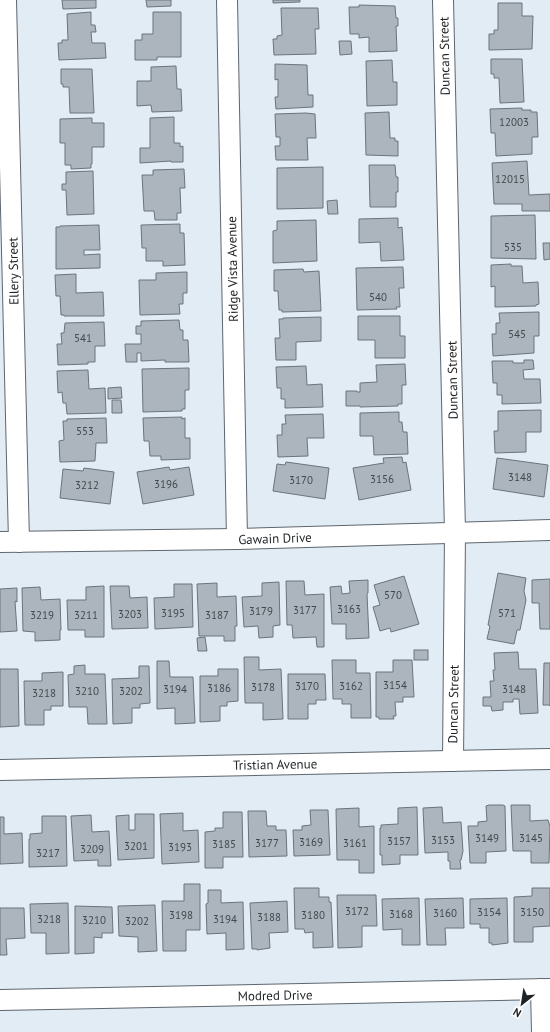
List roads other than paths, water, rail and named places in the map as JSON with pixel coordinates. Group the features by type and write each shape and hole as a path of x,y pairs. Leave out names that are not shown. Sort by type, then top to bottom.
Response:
{"street":[{"name":"Ellery Street","path":"6,0 10,542"},
{"name":"Ridge Vista Avenue","path":"227,0 237,539"},
{"name":"Duncan Street","path":"443,0 455,532 453,761"},
{"name":"Gawain Drive","path":"10,542 237,539 550,530"},
{"name":"Tristian Avenue","path":"0,770 550,759"},
{"name":"Modred Drive","path":"0,1000 546,989"},
{"path":"542,1032 546,989"}]}
